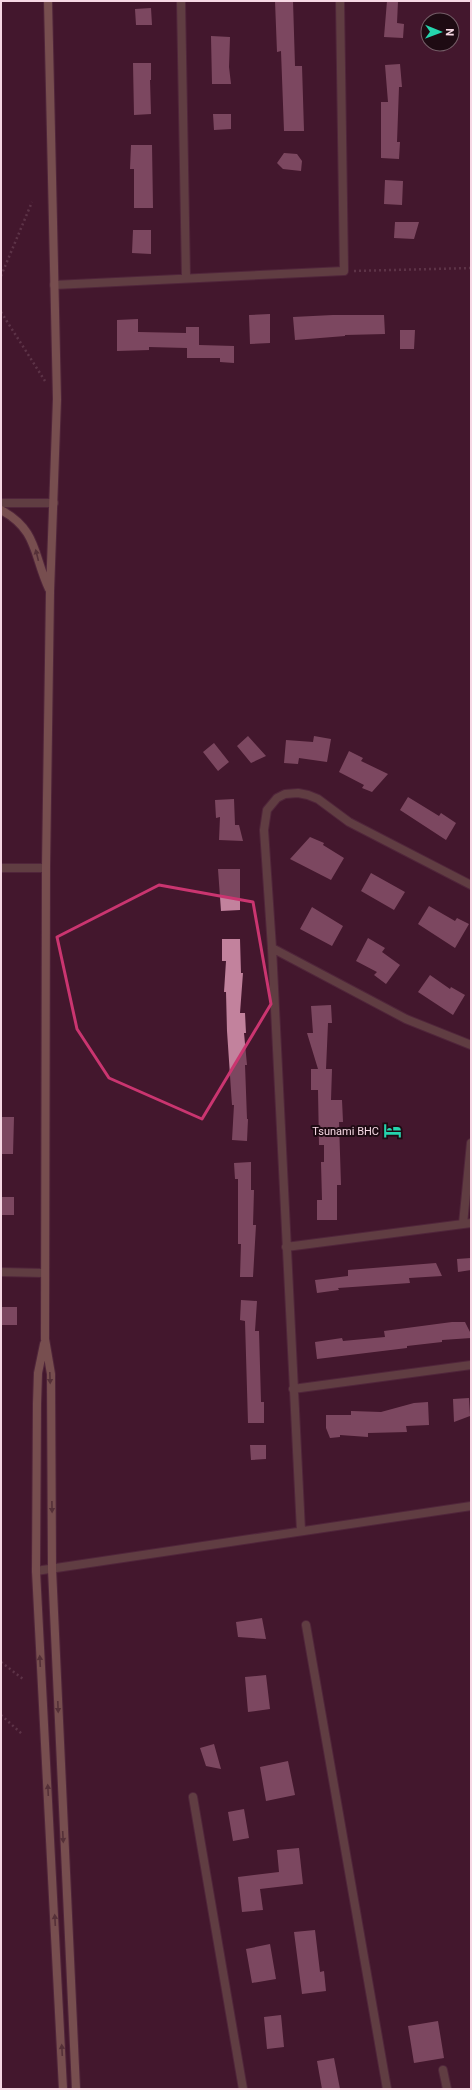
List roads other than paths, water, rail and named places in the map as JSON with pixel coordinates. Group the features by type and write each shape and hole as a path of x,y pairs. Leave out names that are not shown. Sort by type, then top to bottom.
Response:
{"main road":[{"path":"48,1 57,399 50,592 46,868 44,1273 45,1339 51,1374 52,1569 76,2089"},
{"path":"1,510 13,517 29,534 40,570 50,592"},
{"path":"45,1339 38,1373 36,1571 63,2089"}],"street":[{"path":"181,1 186,277"},
{"path":"54,284 344,271 340,1"},
{"path":"1,503 54,503"},
{"path":"301,1531 265,824 267,810 277,798 285,794 298,793 312,797 345,819 471,885"},
{"path":"1,868 46,868"},
{"path":"272,948 406,1019 471,1045"},
{"path":"286,1247 467,1224 471,1143"},
{"path":"1,1272 44,1273"},
{"path":"293,1389 471,1365"},
{"path":"36,1571 471,1506"},
{"path":"306,1625 387,2089"},
{"path":"193,1797 243,2089"},
{"path":"444,2070 447,2089"}],"place":[{"name":"Tsunami BHC","path":"392,1131"}]}
